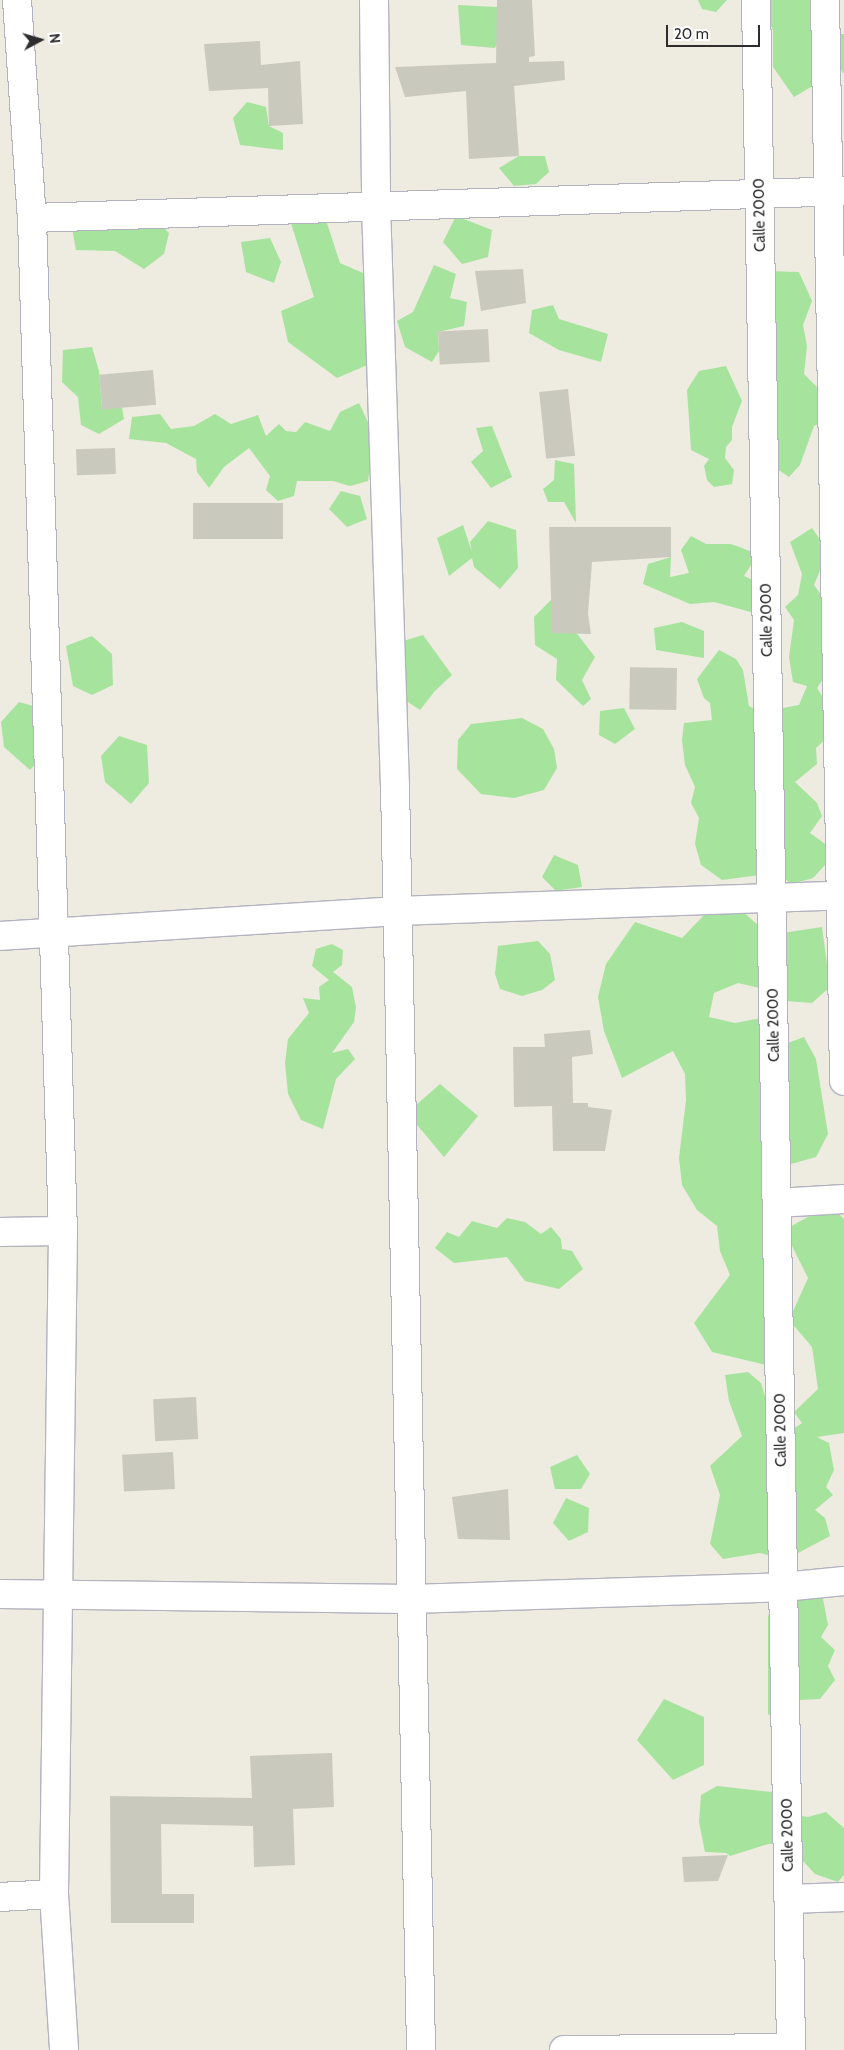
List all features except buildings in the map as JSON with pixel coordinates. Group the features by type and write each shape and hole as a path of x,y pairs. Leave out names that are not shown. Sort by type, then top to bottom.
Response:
{"street":[{"path":"17,0 32,218 52,934 63,1231 54,1894 64,2050"},
{"path":"374,0 376,205 396,911 422,2050"},
{"name":"Calle 2000","path":"756,0 791,2049"},
{"path":"825,0 835,191 840,520 844,1082"},
{"path":"32,218 835,191"},
{"path":"0,936 396,911 772,900 843,895"},
{"path":"777,1203 844,1199"},
{"path":"0,1232 63,1231"},
{"path":"0,1594 411,1599 784,1586 844,1581"},
{"path":"0,1897 54,1894"},
{"path":"789,1899 844,1897"},
{"path":"564,2050 791,2049"}],"green space":[{"path":"698,0 727,0 716,12 702,9"},
{"path":"764,0 822,0 826,78 794,97 773,67 773,30 763,10"},
{"path":"458,5 497,7 508,23 495,48 461,45"},
{"path":"836,34 844,34 844,74 833,58"},
{"path":"247,102 266,107 269,126 283,133 283,150 240,145 233,118"},
{"path":"519,156 545,156 549,172 536,184 514,186 499,168"},
{"path":"150,213 169,233 164,254 144,269 115,251 76,250 70,217"},
{"path":"456,216 492,230 488,257 462,264 443,242"},
{"path":"325,217 340,263 363,273 372,363 337,378 288,342 281,311 314,297 291,223"},
{"path":"270,238 281,262 274,283 246,272 241,242"},
{"path":"434,265 456,274 450,298 467,302 464,326 438,332 439,351 432,362 405,347 397,321 413,312"},
{"path":"768,271 799,272 812,301 803,325 807,346 804,374 819,389 822,422 814,426 800,465 789,477 761,458 767,335 776,326 765,314"},
{"path":"553,305 559,319 608,334 601,362 559,350 529,333 532,310"},
{"path":"92,347 99,371 102,408 122,407 124,419 99,434 81,425 78,397 62,382 63,350"},
{"path":"726,366 742,401 732,427 732,440 726,447 725,458 734,470 732,484 714,487 707,480 704,466 709,459 691,450 687,390 699,371"},
{"path":"359,403 374,435 368,481 350,486 333,481 297,481 294,496 278,501 266,490 270,476 249,448 224,467 209,488 197,472 196,459 166,443 129,439 132,417 160,414 171,429 194,426 215,414 231,424 258,415 266,436 279,424 286,431 296,432 305,422 330,431 340,412"},
{"path":"492,426 512,477 491,488 471,462 483,451 476,428"},
{"path":"555,460 574,464 576,523 564,502 548,502 543,489 554,480"},
{"path":"341,491 360,496 367,519 347,527 329,509"},
{"path":"488,521 516,530 518,568 500,589 474,567 472,558 449,576 437,538 463,525 472,552 470,542"},
{"path":"812,528 828,551 814,585 827,603 822,634 829,670 817,688 831,710 833,732 816,748 817,764 795,782 817,803 822,816 810,833 828,846 826,864 813,878 792,884 775,873 722,880 701,865 695,844 699,818 691,803 695,787 685,765 682,740 684,723 712,720 710,703 704,698 697,679 719,650 736,659 743,670 749,706 776,720 783,708 799,705 807,686 793,682 789,657 794,620 785,607 798,595 802,574 790,542"},
{"path":"691,536 706,544 731,544 758,554 744,576 766,586 758,614 714,602 690,604 643,584 648,564 671,557 670,577 689,573 681,550"},
{"path":"551,600 595,657 582,680 591,699 583,706 556,680 557,659 535,645 534,617"},
{"path":"682,622 704,631 704,658 656,650 654,628"},
{"path":"423,635 452,675 435,691 420,710 402,698 406,675 398,661 400,642"},
{"path":"92,636 112,654 113,685 92,695 73,686 66,646"},
{"path":"19,702 47,710 49,749 30,770 4,747 1,722"},
{"path":"624,708 635,729 615,744 599,735 600,711"},
{"path":"522,718 543,729 554,749 557,768 544,790 514,798 481,794 457,769 458,740 471,724"},
{"path":"119,736 147,745 149,783 131,804 105,782 101,756"},
{"path":"554,855 578,865 582,887 556,891 542,877"},
{"path":"709,910 741,910 769,935 822,927 830,987 812,1003 786,1001 764,989 738,983 714,993 709,1017 735,1023 761,1018 774,1048 804,1037 816,1059 828,1134 816,1157 791,1164 779,1186 778,1368 712,1352 694,1323 730,1275 720,1251 717,1226 697,1210 682,1185 679,1158 686,1100 685,1074 673,1051 622,1078 604,1031 598,997 606,964 635,922 682,938"},
{"path":"538,941 550,954 555,980 542,990 522,996 500,989 495,974 498,946"},
{"path":"332,944 343,950 342,965 333,972 352,987 356,1008 354,1022 332,1053 348,1049 355,1059 336,1079 323,1129 301,1120 288,1094 285,1063 288,1039 309,1013 303,998 320,1000 319,987 329,980 312,966 316,949"},
{"path":"440,1084 478,1116 444,1157 407,1113"},
{"path":"830,1205 844,1219 844,1433 817,1437 829,1443 834,1470 826,1487 833,1495 815,1510 825,1518 830,1536 785,1560 760,1553 723,1559 710,1544 720,1495 710,1466 742,1436 729,1401 725,1375 748,1372 761,1383 766,1400 767,1430 781,1448 787,1433 802,1423 794,1412 818,1389 812,1347 789,1320 808,1278 784,1230"},
{"path":"507,1218 525,1222 541,1234 551,1227 561,1239 562,1249 572,1251 583,1269 559,1289 525,1281 507,1257 454,1263 435,1248 447,1232 459,1237 472,1221 497,1228"},
{"path":"577,1455 590,1474 581,1489 555,1489 550,1467"},
{"path":"566,1498 589,1508 588,1532 569,1541 553,1523"},
{"path":"786,1584 816,1588 823,1599 828,1625 821,1637 835,1650 828,1666 835,1680 820,1699 799,1700 768,1715 768,1616"},
{"path":"664,1699 704,1717 704,1765 673,1780 637,1740"},
{"path":"717,1786 772,1792 794,1815 808,1817 826,1812 844,1828 844,1875 838,1882 815,1874 786,1843 768,1844 730,1856 726,1853 705,1852 699,1822 701,1795"}]}
